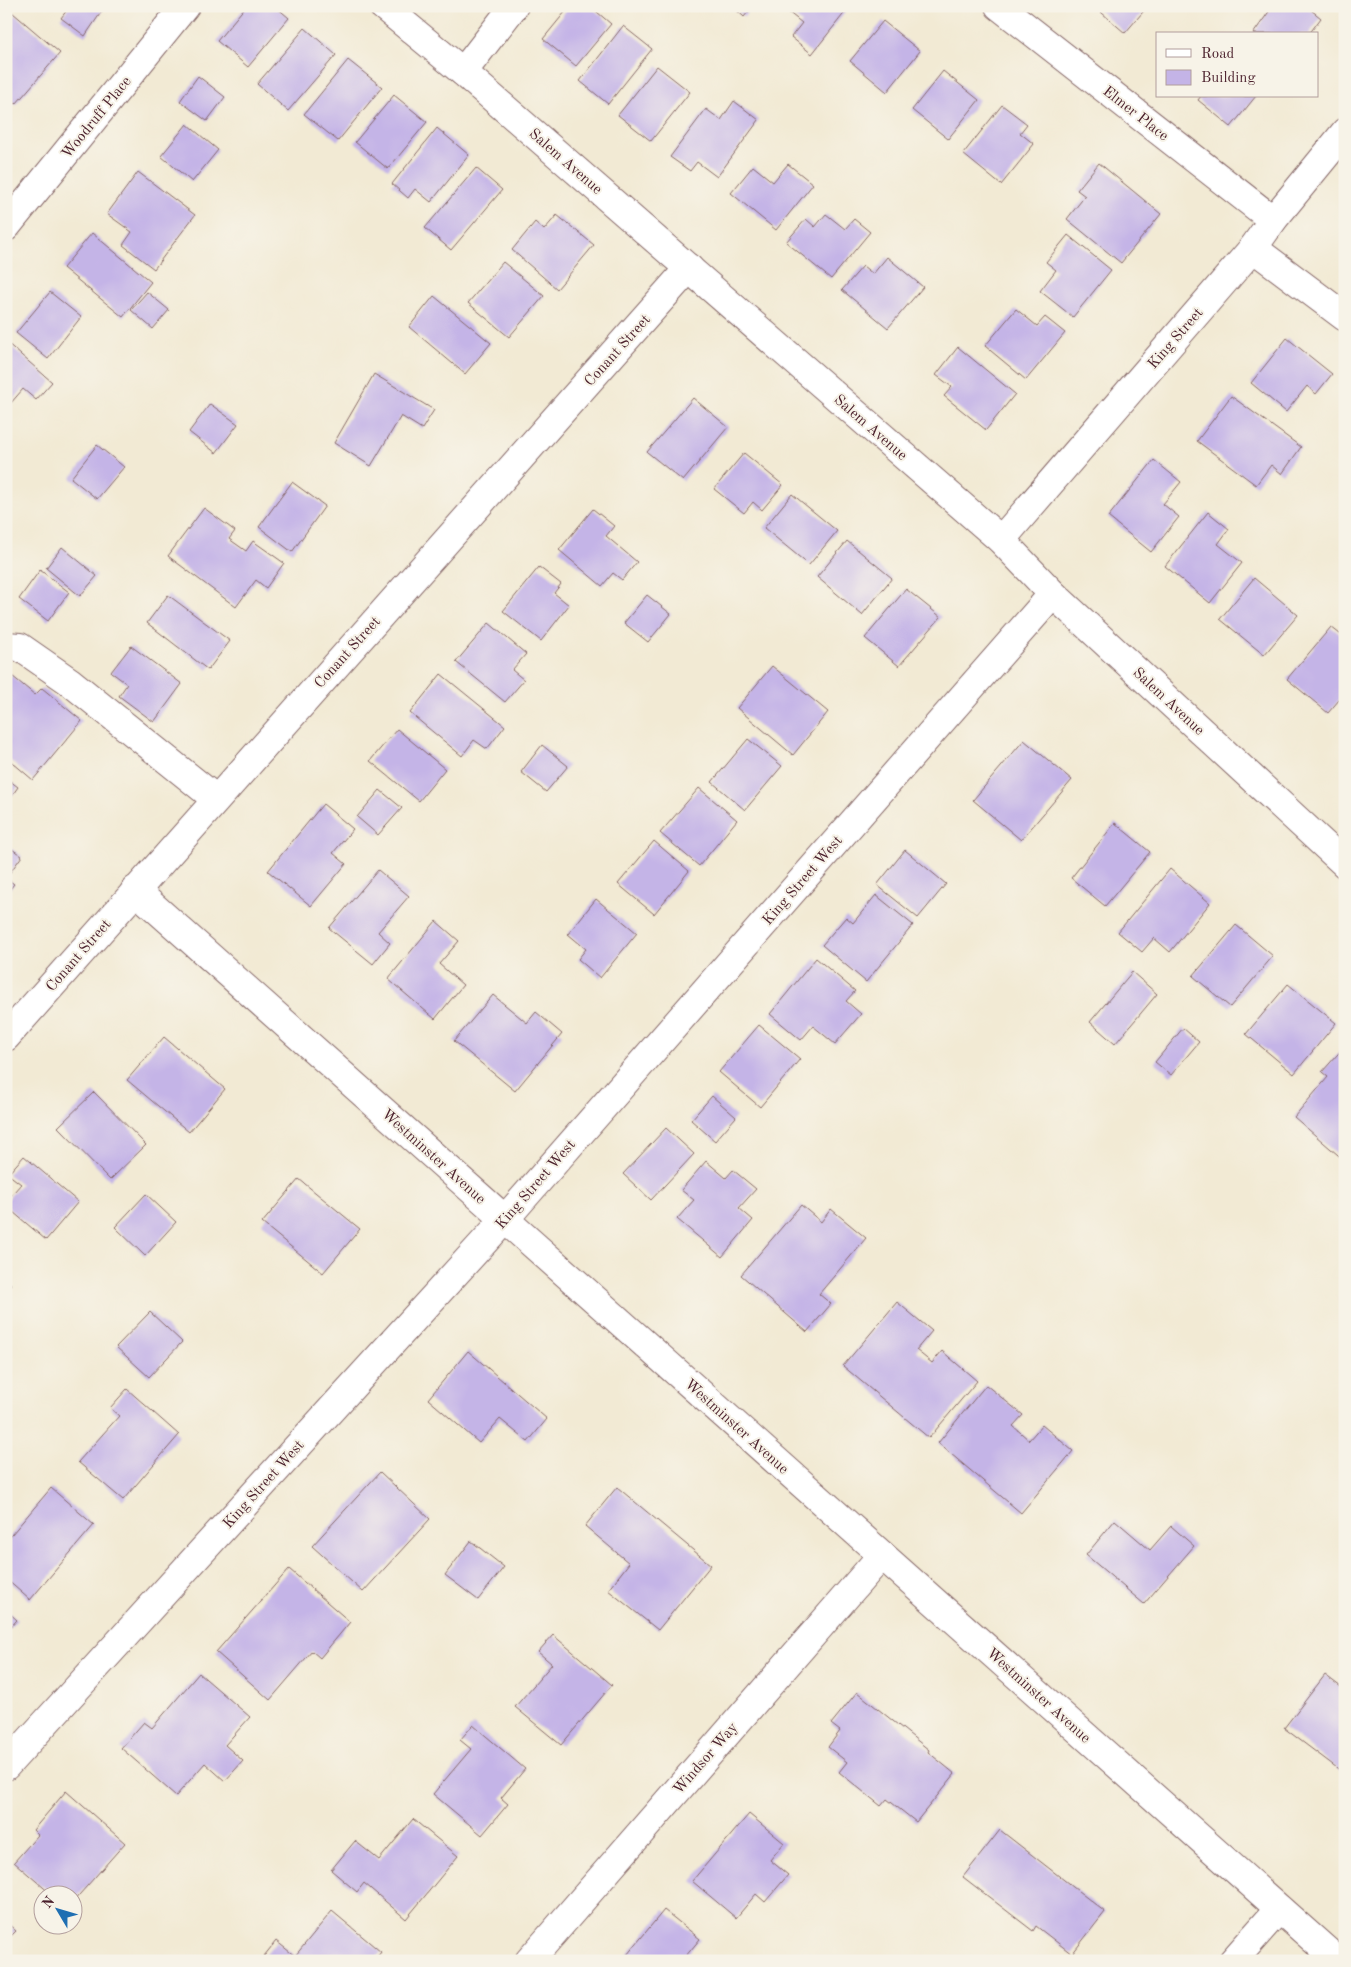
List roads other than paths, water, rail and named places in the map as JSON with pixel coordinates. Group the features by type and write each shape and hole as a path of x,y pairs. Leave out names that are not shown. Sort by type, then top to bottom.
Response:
{"street":[{"name":"Woodruff Place","path":"6,227 185,6"},
{"name":"Salem Avenue","path":"383,6 463,72 1001,540 1053,594 1345,864"},
{"path":"463,72 514,6"},
{"name":"Elmer Place","path":"999,6 1273,220"},
{"name":"King Street","path":"1001,540 1253,248 1273,220 1345,132"},
{"path":"1253,248 1345,317"},
{"name":"Conant Street","path":"6,1037 689,268"},
{"name":"King Street West","path":"6,1766 504,1219 1053,594"},
{"path":"6,646 20,648 69,681 216,799"},
{"name":"Westminster Avenue","path":"135,890 1338,1961"},
{"name":"Windsor Way","path":"529,1961 882,1555"},
{"path":"1233,1961 1279,1909"}]}
